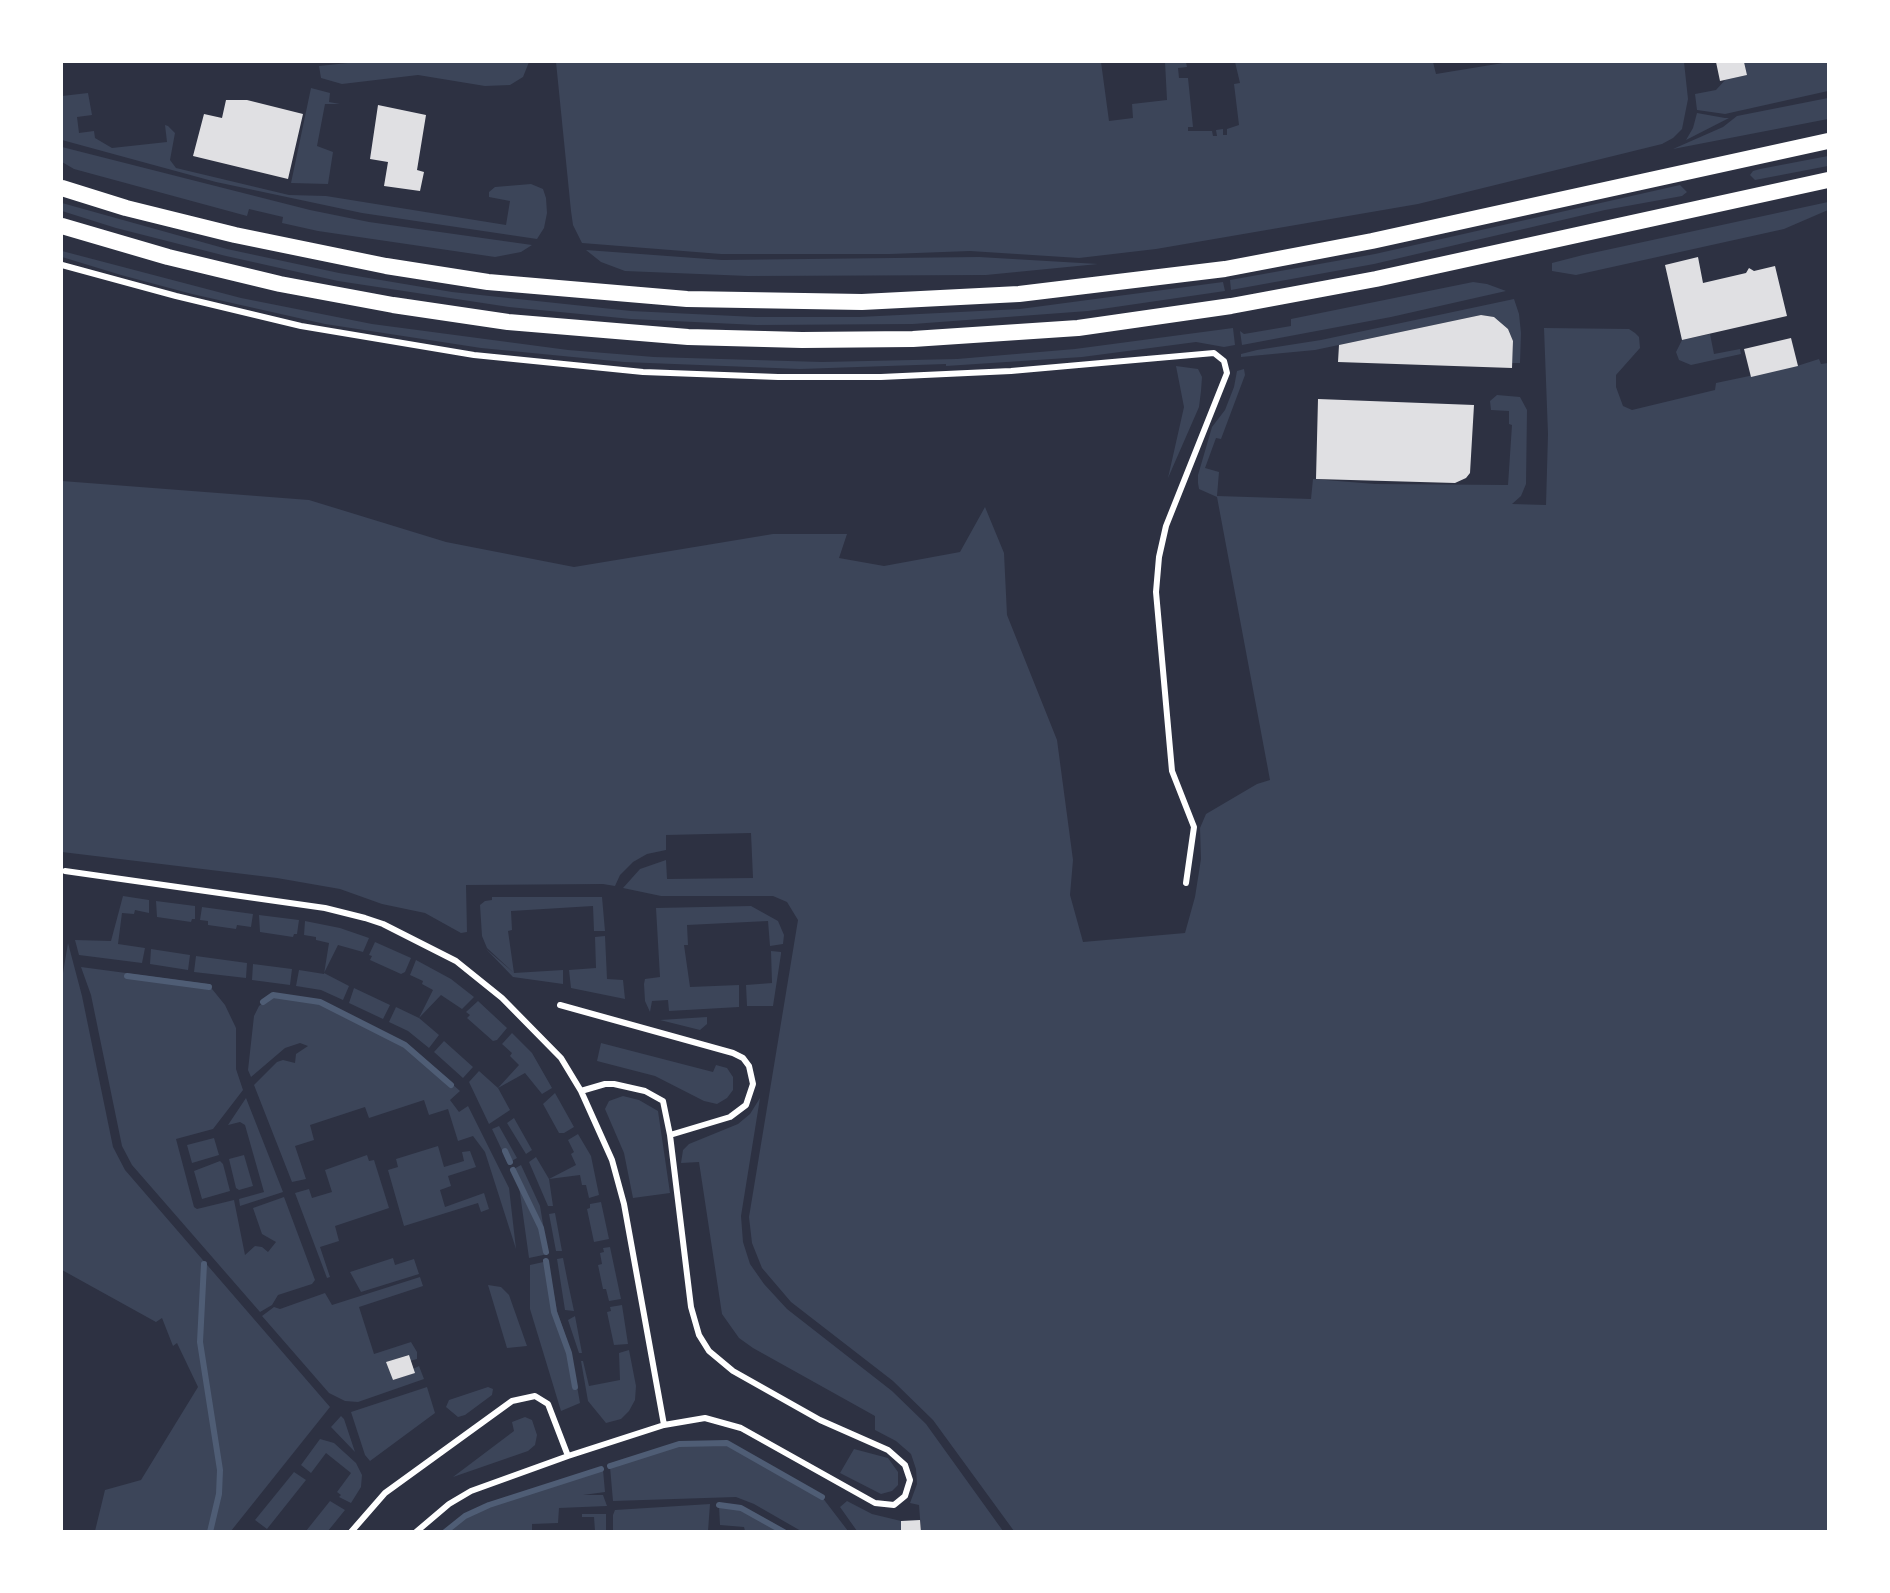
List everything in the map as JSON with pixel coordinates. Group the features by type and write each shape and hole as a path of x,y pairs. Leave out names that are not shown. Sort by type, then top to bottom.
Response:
{"highway":[{"path":"65,186 180,223 386,266 488,282 687,299 862,302 1031,293 1225,269 1383,239 1828,141"},
{"path":"62,226 168,257 280,284 393,305 508,322 688,337 802,340 913,339 1078,328 1231,306 1387,277 1828,180"}],"street":[{"path":"62,265 176,297 301,326 474,355 631,371 778,377 882,377 1011,371 1210,352 1219,356 1227,372 1166,526 1159,557 1156,592 1172,771 1194,827 1186,883"},
{"path":"65,871 325,908 383,924 456,961 478,978 561,1058 581,1091 612,1160 624,1204 664,1425"},
{"path":"560,1005 733,1053 743,1058 749,1066 753,1084 746,1105 730,1117 670,1135"},
{"path":"416,1532 449,1504 471,1491 568,1456 664,1425 695,1418 716,1419 729,1423 875,1503 894,1505 905,1496 910,1480 905,1465 898,1456 877,1444 836,1428 733,1371 709,1351 699,1335 691,1307 667,1111 663,1101 654,1094 605,1084 581,1091"},
{"path":"351,1532 385,1493 519,1397 535,1396 548,1404 568,1456"}],"shaded area":[{"path":"357,62 529,62 523,77 510,85 485,86 418,75 342,84 321,78 319,66"},
{"path":"556,62 1101,62 1109,121 1133,118 1132,104 1167,100 1165,62 1186,62 1187,67 1178,68 1179,78 1188,78 1193,127 1188,127 1188,131 1212,131 1213,136 1217,136 1216,130 1223,129 1223,135 1227,135 1227,129 1239,125 1234,84 1240,83 1235,62 1433,62 1436,74 1509,62 1684,62 1688,99 1682,129 1662,144 1418,204 1156,249 1079,258 970,251 890,254 721,254 582,243 573,225"},
{"path":"1744,62 1828,62 1828,91 1725,114 1697,110 1695,94 1716,90 1725,80 1747,75"},
{"path":"311,88 330,93 329,102 340,104 325,104 317,146 333,152 328,184 291,183"},
{"path":"88,93 92,115 77,117 79,133 94,131 95,138 112,148 167,142 165,125 168,126 175,133 170,160 176,168 289,195 326,196 506,225 510,201 489,197 489,192 495,187 531,184 543,189 546,198 547,213 544,228 537,239 362,213 216,182 62,140 62,96"},
{"path":"1828,98 1828,119 1673,149 1723,127 1737,116"},
{"path":"1697,113 1729,118 1686,140 1693,128"},
{"path":"62,147 310,210 369,222 532,245 521,252 495,257 318,231 282,223 283,217 249,209 247,216 74,169 62,162"},
{"path":"1828,156 1828,166 1755,180 1750,175 1753,171 1760,169"},
{"path":"1680,185 1687,192 1682,196 1605,210 1374,264 1231,290 1230,280 1375,254"},
{"path":"1828,202 1828,210 1784,229 1576,275 1552,271 1552,263 1583,255"},
{"path":"62,203 227,249 339,273 452,292 631,311 756,317 859,317 1020,309 1223,282 1225,291 1088,311 913,324 757,325 631,319 509,307 338,281 116,228 62,211"},
{"path":"586,250 722,260 979,257 1098,264 986,275 748,276 625,271 601,262"},
{"path":"62,251 241,298 372,324 568,350 654,357 822,362 957,359 1075,349 1233,328 1235,345 1224,347 1196,342 1082,357 946,366 946,364 800,369 624,362 481,348 325,324 192,294 121,275 62,257"},
{"path":"1473,282 1506,291 1391,317 1242,345 1240,331 1244,334 1291,326 1291,319"},
{"path":"1514,299 1519,314 1521,333 1520,363 1512,363 1513,341 1508,329 1494,317 1481,315 1315,350 1241,357 1241,354 1257,350 1321,340"},
{"path":"1544,328 1629,329 1635,333 1639,337 1640,348 1616,375 1616,387 1623,406 1632,410 1715,390 1716,383 1797,366 1819,359 1821,364 1828,363 1828,1531 1014,1531 933,1420 893,1381 791,1302 762,1268 752,1243 749,1217 798,920 787,902 773,896 661,896 623,888 640,869 666,860 667,879 753,878 751,833 666,835 666,850 647,854 633,862 620,875 615,886 603,884 466,885 467,932 461,933 425,913 382,904 340,889 277,878 62,852 62,481 309,500 446,542 574,567 773,534 847,534 839,558 884,566 960,552 985,507 1004,553 1007,615 1057,740 1073,860 1070,895 1083,942 1185,933 1195,897 1201,859 1200,828 1206,814 1257,784 1270,780 1217,497 1199,489 1198,483 1198,475 1212,427 1225,410 1234,387 1237,371 1244,369 1245,375 1221,439 1216,438 1205,468 1219,472 1217,496 1311,499 1313,479 1375,484 1508,485 1512,425 1509,424 1509,411 1491,410 1490,401 1497,395 1520,397 1527,410 1526,484 1521,496 1512,504 1546,505 1548,434"},
{"path":"1710,334 1714,354 1740,349 1741,354 1691,365 1679,360 1676,352 1682,340"},
{"path":"1176,366 1198,369 1202,377 1199,407 1168,478 1184,407"},
{"path":"123,896 149,900 149,913 135,910 134,914 122,913 118,944 145,948 142,963 79,955 75,940 111,941"},
{"path":"492,897 602,897 605,931 594,931 593,906 511,911 512,930 508,931 514,973 487,948 482,936 480,905 492,900"},
{"path":"156,901 195,906 195,919 191,922 157,917"},
{"path":"751,906 778,921 784,935 783,944 770,946 768,921 687,925 688,945 684,945 690,987 739,985 739,1007 669,1011 668,1000 652,1001 650,1012 645,1001 645,979 660,977 656,908"},
{"path":"202,907 253,914 251,927 237,925 236,929 208,925 208,921 200,920"},
{"path":"259,915 299,920 297,934 293,937 260,932"},
{"path":"305,921 340,928 369,938 363,952 338,945 324,973 329,943 304,935"},
{"path":"605,936 607,979 623,980 625,999 571,988 569,970 596,968 595,937"},
{"path":"375,942 411,958 405,972 401,974 370,960 372,956 369,955"},
{"path":"68,943 82,996 113,1147 125,1170 330,1407 231,1531 95,1531 105,1490 141,1480 198,1387 177,1343 173,1346 162,1318 156,1322 62,1270 62,979"},
{"path":"151,949 190,955 188,970 150,964"},
{"path":"486,949 514,973 563,970 563,984 513,977"},
{"path":"771,951 781,952 773,1006 747,1006 746,985 772,983"},
{"path":"196,956 247,963 246,978 194,972"},
{"path":"416,960 451,979 474,997 462,1009 441,995 419,1018 433,990 422,984 423,981 410,975"},
{"path":"253,964 292,969 290,985 252,980"},
{"path":"81,967 208,984 225,1005 236,1028 236,1069 243,1090 213,1129 176,1139 194,1207 197,1209 234,1200 245,1255 255,1246 262,1247 268,1252 276,1242 262,1234 253,1208 284,1197 315,1280 312,1284 278,1295 272,1305 260,1312 132,1165 122,1146 91,995"},
{"path":"299,970 324,973 349,986 343,1000 321,990 296,986"},
{"path":"354,988 390,1005 383,1019 349,1003"},
{"path":"273,994 320,1001 405,1042 460,1091 450,1100 459,1112 468,1106 509,1188 516,1249 485,1152 473,1136 458,1141 448,1109 429,1115 424,1100 369,1118 365,1107 310,1125 314,1140 295,1146 306,1179 292,1182 254,1085 277,1062 283,1060 295,1063 296,1054 308,1046 300,1043 285,1048 251,1077 248,1070 254,1016 259,1006"},
{"path":"478,1001 507,1028 497,1040 493,1041 467,1018 470,1015 466,1012"},
{"path":"396,1007 419,1018 439,1035 429,1048 408,1031 389,1022"},
{"path":"707,1017 707,1024 700,1030 660,1020"},
{"path":"512,1033 532,1053 552,1088 542,1094 525,1073 498,1088 519,1065 510,1056 512,1053 502,1044"},
{"path":"444,1041 473,1067 463,1078 434,1052"},
{"path":"601,1043 713,1072 716,1065 727,1068 733,1077 733,1090 727,1098 717,1104 704,1101 655,1076 597,1061"},
{"path":"479,1071 498,1088 510,1110 489,1124 469,1082"},
{"path":"555,1093 574,1127 564,1133 559,1133 543,1104"},
{"path":"623,1096 639,1100 658,1111 670,1193 633,1198 624,1153 605,1109 609,1101"},
{"path":"246,1098 283,1192 240,1206 239,1199 264,1192 245,1125 240,1122 228,1125"},
{"path":"760,1098 741,1216 743,1242 750,1264 764,1284 787,1309 892,1391 926,1424 1003,1531 921,1531 919,1505 910,1503 917,1484 916,1469 911,1454 896,1441 875,1430 875,1416 739,1338 722,1314 699,1162 681,1163 683,1150 689,1144 738,1124 750,1114"},
{"path":"514,1118 532,1150 526,1154 507,1123"},
{"path":"499,1126 517,1158 508,1163 492,1129"},
{"path":"578,1134 591,1156 599,1195 589,1198 586,1185 582,1185 580,1175 549,1179 576,1165 571,1154 574,1152 568,1140"},
{"path":"214,1138 219,1155 192,1163 187,1145"},
{"path":"438,1146 444,1167 464,1161 462,1152 470,1151 476,1167 448,1176 451,1186 440,1190 445,1207 484,1193 489,1209 481,1212 478,1203 404,1226 388,1170 398,1167 396,1159"},
{"path":"244,1155 253,1186 239,1190 236,1188 229,1159"},
{"path":"367,1155 369,1161 374,1160 389,1208 335,1226 339,1241 320,1247 330,1277 327,1278 295,1193 309,1189 312,1198 332,1192 325,1170"},
{"path":"536,1157 549,1179 553,1206 548,1206 529,1162"},
{"path":"220,1161 223,1164 230,1191 202,1199 194,1171"},
{"path":"521,1165 540,1206 548,1254 529,1258 519,1186 512,1170"},
{"path":"601,1202 609,1239 594,1242 587,1209 590,1208 590,1204"},
{"path":"555,1213 562,1251 556,1251 549,1214"},
{"path":"610,1247 621,1299 609,1301 606,1289 603,1289 598,1265 602,1264 600,1253 604,1252 603,1248"},
{"path":"393,1258 395,1265 414,1259 419,1274 361,1292 350,1272"},
{"path":"563,1258 574,1311 565,1310 557,1259"},
{"path":"548,1261 557,1311 571,1352 580,1403 561,1411 530,1309 530,1265"},
{"path":"420,1277 423,1286 359,1307 374,1354 411,1342 417,1352 417,1359 410,1361 408,1355 387,1362 393,1380 414,1373 413,1369 419,1366 424,1379 358,1402 345,1401 329,1393 262,1316 274,1307 280,1309 325,1293 332,1305"},
{"path":"488,1285 501,1287 509,1295 527,1346 507,1348"},
{"path":"622,1305 628,1344 614,1345 607,1312 611,1311 610,1307"},
{"path":"575,1316 582,1353 579,1353 568,1320"},
{"path":"629,1350 636,1386 635,1400 621,1419 606,1423 588,1401 581,1361 583,1361 589,1386 620,1380 619,1353"},
{"path":"427,1387 435,1413 370,1461 365,1455 351,1412"},
{"path":"488,1387 493,1389 492,1395 465,1415 458,1417 446,1407 449,1400"},
{"path":"341,1416 344,1419 355,1452 331,1427"},
{"path":"525,1417 532,1420 537,1435 535,1445 528,1451 453,1477 514,1431 512,1422"},
{"path":"320,1439 334,1443 356,1463 362,1475 361,1487 351,1503 339,1497 341,1495 337,1492 351,1473 326,1453 311,1473 301,1465"},
{"path":"713,1442 737,1448 822,1497 848,1531 801,1531 754,1504 736,1497 613,1501 610,1467 679,1445"},
{"path":"854,1449 888,1458 898,1472 898,1485 892,1491 881,1494 840,1473"},
{"path":"603,1470 605,1492 583,1495 603,1495 607,1506 559,1508 558,1523 532,1524 532,1531 446,1531 465,1516 489,1505"},
{"path":"294,1472 306,1480 267,1529 255,1520"},
{"path":"330,1501 345,1510 328,1531 306,1531"},
{"path":"847,1501 872,1514 901,1521 901,1531 857,1531 840,1507"},
{"path":"710,1504 708,1531 613,1531 615,1510"},
{"path":"730,1505 750,1512 783,1531 745,1531 744,1527 720,1525 719,1506"},
{"path":"582,1514 606,1514 606,1531 595,1531 594,1517 582,1517"}],"building":[{"path":"1716,62 1744,62 1747,75 1720,81"},
{"path":"226,100 247,100 303,114 288,179 193,156 204,114 222,118"},
{"path":"378,105 426,115 417,170 424,172 420,191 384,186 388,162 370,159"},
{"path":"1698,257 1703,283 1746,273 1749,268 1754,271 1775,266 1787,316 1682,340 1665,265"},
{"path":"1481,315 1494,317 1508,329 1513,341 1512,368 1338,362 1339,345"},
{"path":"1791,338 1798,366 1751,377 1744,349"},
{"path":"1318,399 1474,405 1470,473 1466,478 1455,483 1316,479"},
{"path":"409,1355 415,1373 393,1380 386,1362"},
{"path":"920,1520 921,1532 901,1532 901,1521"}],"waterway":[{"path":"127,976 209,987"},
{"path":"263,1002 273,995 320,1002 405,1045 451,1085"},
{"path":"505,1151 510,1162"},
{"path":"513,1170 541,1228 546,1252"},
{"path":"546,1261 554,1312 569,1353 575,1387"},
{"path":"204,1264 200,1342 220,1470 219,1494 210,1532"},
{"path":"610,1466 679,1444 727,1443 822,1497"},
{"path":"445,1532 465,1516 489,1505 601,1469"},
{"path":"719,1505 741,1508 784,1532"}]}
